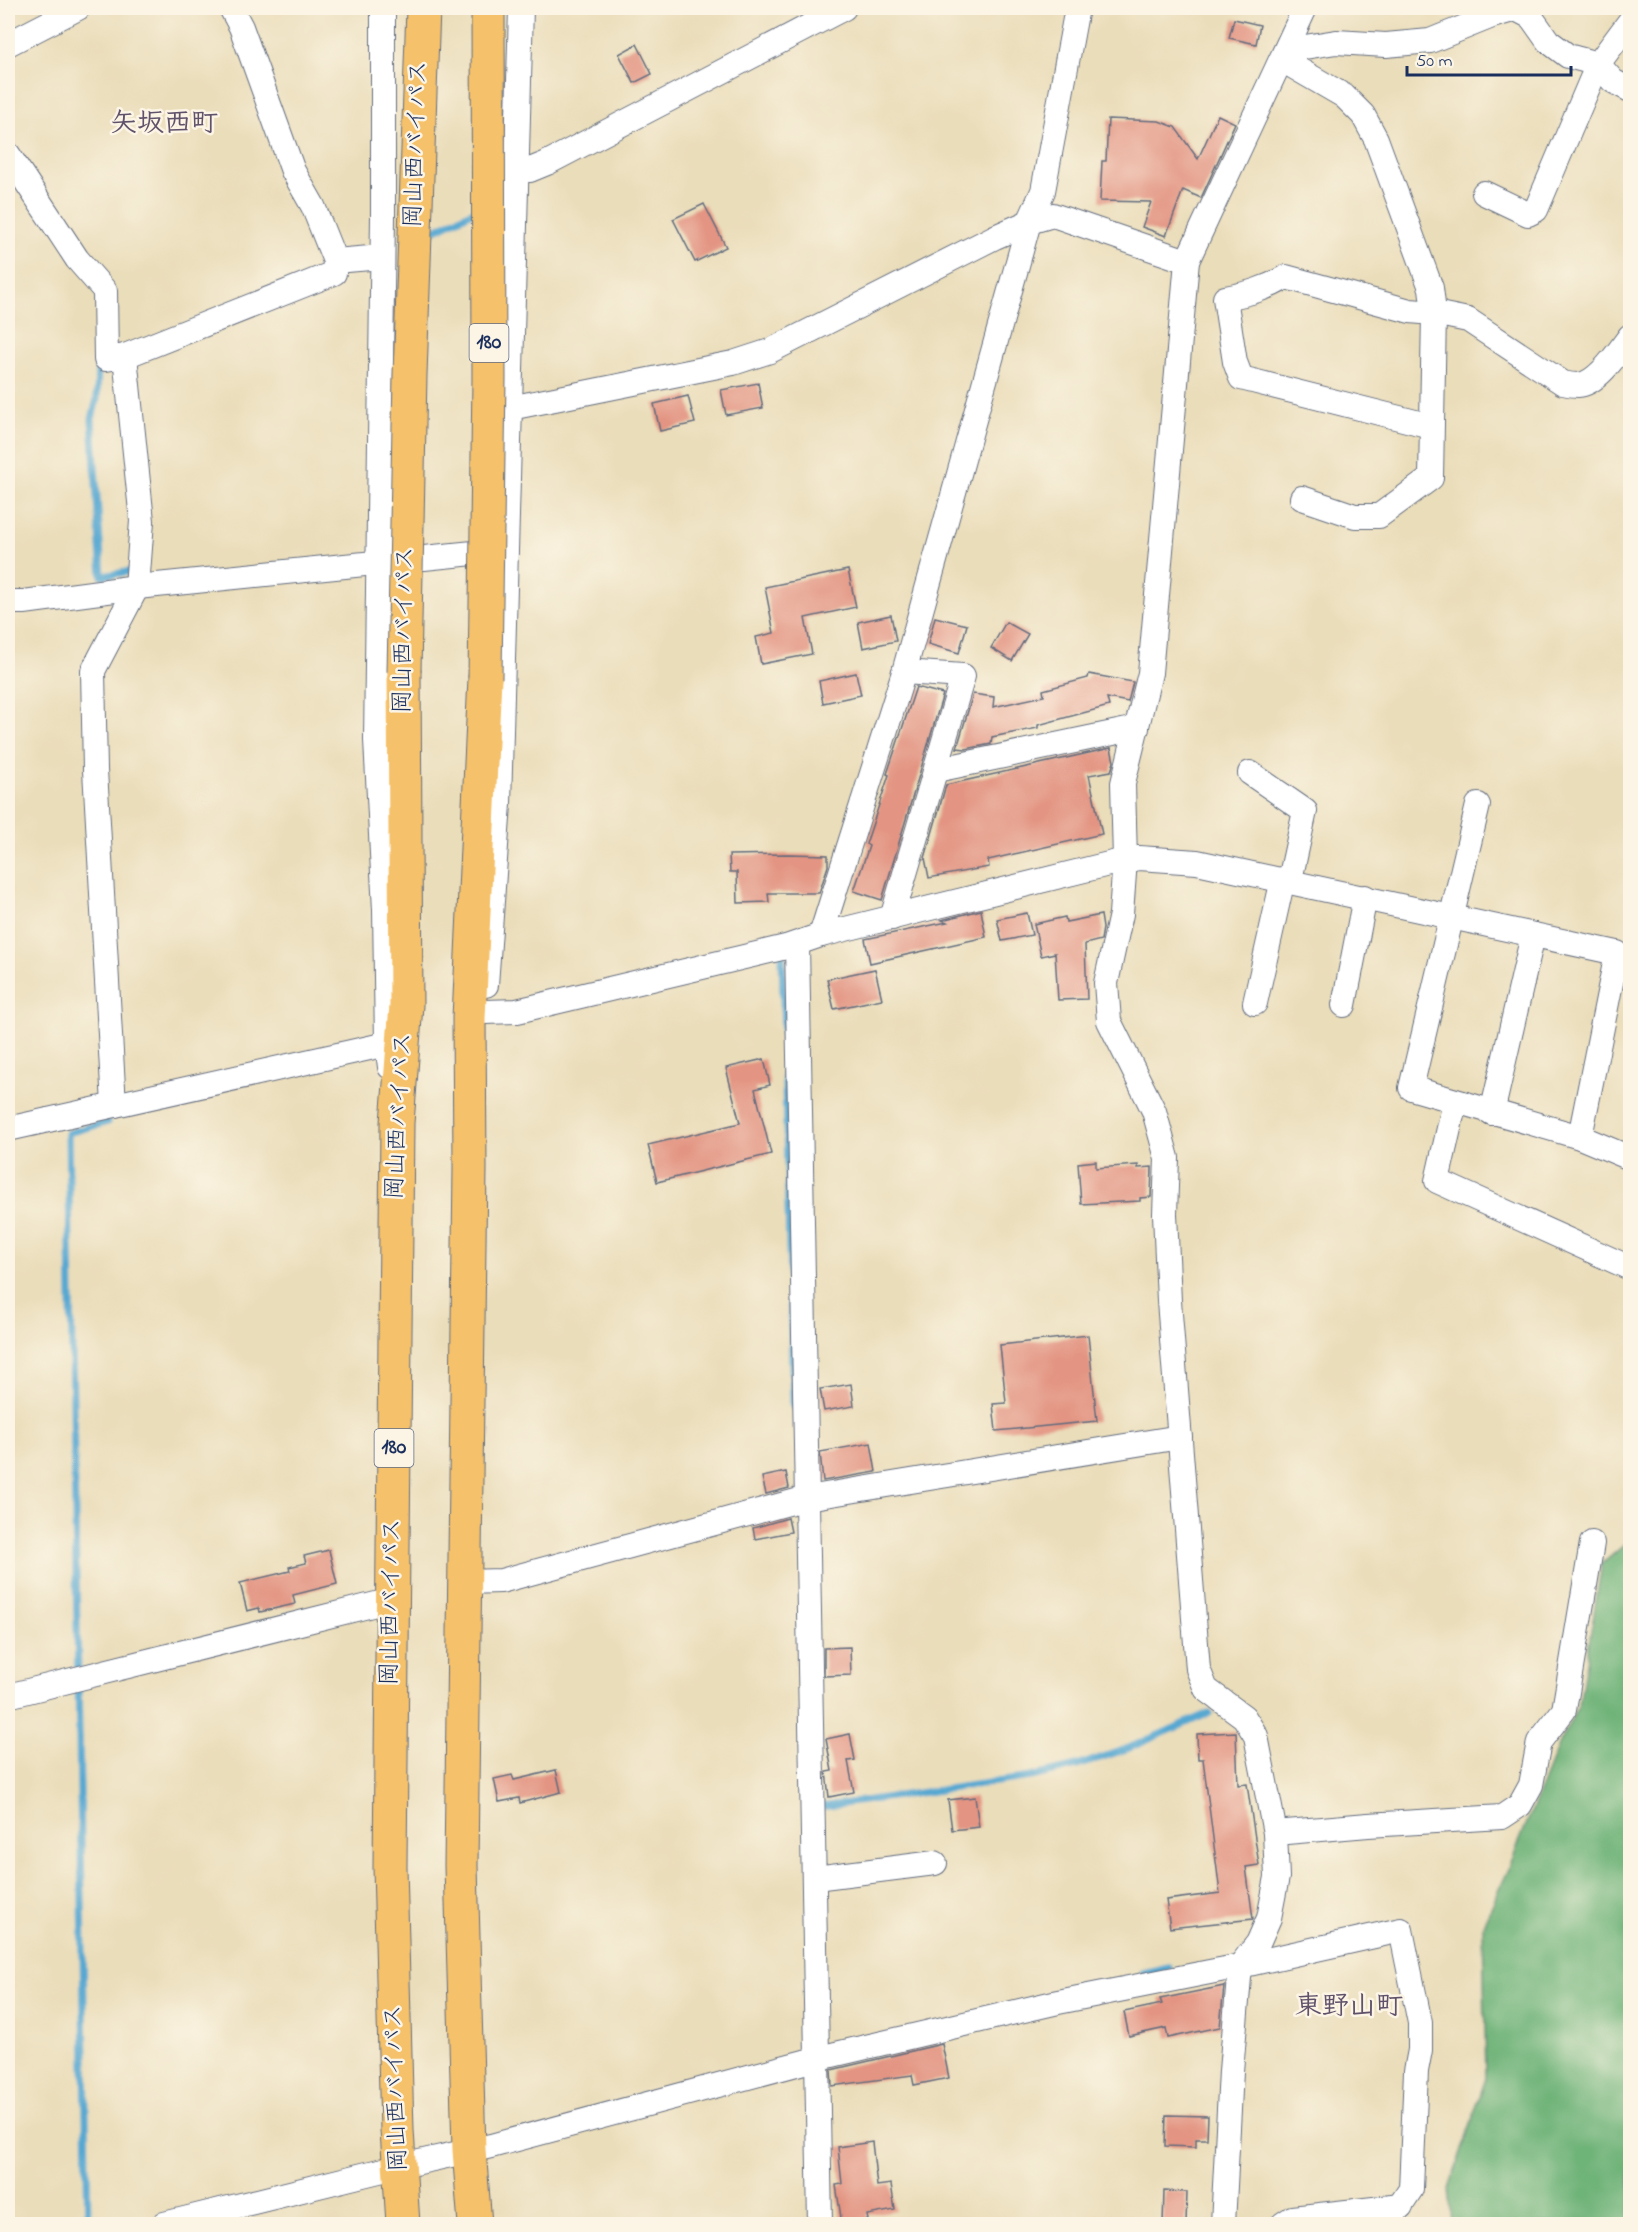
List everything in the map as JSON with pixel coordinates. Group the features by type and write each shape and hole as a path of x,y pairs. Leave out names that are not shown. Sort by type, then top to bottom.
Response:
{"highway":[{"name":"岡山西バイパス","path":"403,2224 399,2166 390,1867 392,1600 397,1123 406,1005 404,672 410,352 423,8"},
{"name":"180","path":"475,2224 469,2150 461,1866 470,1168 469,1018 485,678 489,378 488,8"}],"street":[{"path":"8,44 78,8"},
{"path":"8,154 77,259 105,291 106,359 125,356 334,273 335,261 313,206 293,171 241,27 231,8"},
{"path":"383,8 376,740 385,910 387,1044 397,1123"},
{"path":"470,1168 499,804 521,8"},
{"path":"517,170 530,170 547,163 844,8"},
{"path":"821,935 909,672 1029,222 1043,191 1077,8"},
{"path":"1223,2224 1231,2071 1240,1966 1258,1943 1269,1918 1277,1877 1275,1833 1256,1736 1244,1717 1206,1689 1198,1669 1169,1301 1165,1225 1167,1158 1154,1111 1110,1021 1106,983 1121,914 1125,860 1123,783 1150,673 1187,261 1305,8"},
{"path":"1284,55 1336,42 1386,45 1430,41 1492,16 1516,9 1531,17 1548,41 1568,56 1598,64 1613,81 1630,90"},
{"path":"1484,193 1528,214 1536,210 1598,64 1630,21"},
{"path":"1284,55 1344,96 1364,115 1376,139 1431,288 1434,313 1431,478 1379,516 1355,516 1302,498"},
{"path":"510,408 733,363 770,351 1029,222 1053,215 1187,261"},
{"path":"335,261 382,256"},
{"path":"1431,426 1241,378 1235,362 1225,298 1253,292 1286,277 1410,311 1468,320 1563,383 1579,385 1592,381 1630,336"},
{"path":"114,1105 95,770 93,671 137,587 142,521 125,356"},
{"path":"8,602 507,550"},
{"path":"892,918 963,676 909,672"},
{"path":"936,770 1137,728"},
{"path":"1250,773 1305,811 1255,1003"},
{"path":"1478,805 1411,1088 1580,1137 1630,1158"},
{"path":"484,1012 517,1011 786,947 821,935 1125,860 1139,858 1197,862 1617,953 1580,1137"},
{"path":"1344,1005 1365,897"},
{"path":"1492,1113 1533,935"},
{"path":"786,947 799,1500 815,1878 820,2224"},
{"path":"8,1129 387,1044"},
{"path":"1455,1102 1437,1181 1630,1268"},
{"path":"465,1582 501,1581 799,1500 1180,1437"},
{"path":"1275,1833 1502,1817 1520,1805 1531,1785 1539,1742 1564,1710 1592,1543"},
{"path":"8,1696 392,1600"},
{"path":"815,1878 935,1863"},
{"path":"164,2224 399,2166 491,2146 819,2058 1058,2002 1240,1966 1401,1930 1420,2023 1411,2189 1397,2215 1292,2218 1283,2224"}],"green space":[{"path":"1630,1540 1630,2224 1452,2224 1449,2189 1486,2078 1483,1925 1506,1875 1559,1743 1579,1705 1602,1564"}],"building":[{"path":"1234,19 1260,25 1256,44 1229,38"},
{"path":"637,44 652,74 634,83 619,54"},
{"path":"1218,115 1235,123 1201,198 1183,190 1166,236 1142,227 1151,202 1100,201 1102,161 1106,161 1108,119 1159,121 1175,127 1198,159"},
{"path":"704,204 726,247 695,262 673,219"},
{"path":"758,383 763,408 726,415 721,390"},
{"path":"688,396 695,423 660,431 654,404"},
{"path":"848,570 856,607 805,618 812,654 761,664 756,637 774,633 765,587"},
{"path":"891,615 896,641 863,648 858,622"},
{"path":"935,617 967,625 959,653 928,644"},
{"path":"1006,622 1028,634 1012,661 991,648"},
{"path":"856,673 861,695 823,703 819,681"},
{"path":"1089,674 1133,682 1128,702 1107,698 1109,706 1038,725 1038,728 992,737 991,744 966,749 957,748 973,694 994,697 993,707 1044,696 1043,690 1088,678"},
{"path":"916,687 943,694 882,900 854,891 869,846 866,844 889,775 887,774"},
{"path":"1111,748 1114,762 1111,771 1089,775 1102,834 988,860 989,867 929,878 925,858 946,785"},
{"path":"729,855 828,855 828,866 819,893 768,893 769,902 738,903 737,872 730,872"},
{"path":"981,910 986,937 870,963 865,939 947,922 942,920"},
{"path":"1027,913 1032,935 1002,941 997,919"},
{"path":"1101,915 1103,928 1101,940 1085,944 1087,999 1058,1000 1055,953 1041,956 1034,924 1065,917 1066,922"},
{"path":"875,969 882,999 834,1009 827,979"},
{"path":"764,1059 770,1085 755,1089 771,1154 657,1182 648,1145 740,1123 726,1068"},
{"path":"1096,1161 1096,1168 1138,1165 1138,1168 1152,1167 1151,1197 1140,1198 1140,1201 1081,1204 1078,1163"},
{"path":"1088,1335 1097,1421 996,1431 993,1404 1006,1403 1000,1345"},
{"path":"851,1384 854,1406 824,1411 820,1389"},
{"path":"871,1443 876,1472 823,1481 820,1452"},
{"path":"786,1472 789,1488 766,1494 762,1477"},
{"path":"788,1518 791,1532 755,1539 753,1528"},
{"path":"329,1550 337,1584 293,1595 295,1604 260,1612 259,1608 247,1611 240,1583 290,1571 289,1567 306,1563 304,1556"},
{"path":"850,1647 851,1675 824,1676 824,1648"},
{"path":"1236,1732 1238,1785 1247,1784 1259,1865 1246,1867 1253,1919 1170,1928 1166,1900 1220,1893 1203,1759 1198,1759 1197,1734"},
{"path":"850,1734 855,1760 848,1761 854,1792 829,1797 826,1772 832,1771 826,1739"},
{"path":"556,1770 561,1792 520,1803 519,1798 499,1802 494,1779 512,1775 514,1780"},
{"path":"975,1797 979,1827 952,1830 948,1800"},
{"path":"1224,1986 1220,2027 1168,2038 1166,2028 1129,2036 1124,2012 1162,2004 1160,1999"},
{"path":"942,2044 949,2078 914,2085 912,2075 832,2086 831,2070"},
{"path":"1166,2115 1208,2116 1207,2139 1196,2139 1196,2147 1165,2146"},
{"path":"872,2142 877,2186 891,2184 895,2210 867,2215 868,2220 842,2224 836,2185 842,2184 838,2147"},
{"path":"1164,2191 1187,2192 1186,2224 1163,2224"}],"waterway":[{"path":"425,235 480,208"},
{"path":"98,360 97,399 92,419 102,576 133,571"},
{"path":"782,952 793,1406"},
{"path":"88,2224 68,1133 108,1122"},
{"path":"821,1807 1031,1777 1077,1766 1129,1748 1209,1713"},
{"path":"1143,1973 1169,1967"}],"district":[{"name":"矢坂西町","path":"164,124"},
{"name":"東野山町","path":"1349,2007"}]}
